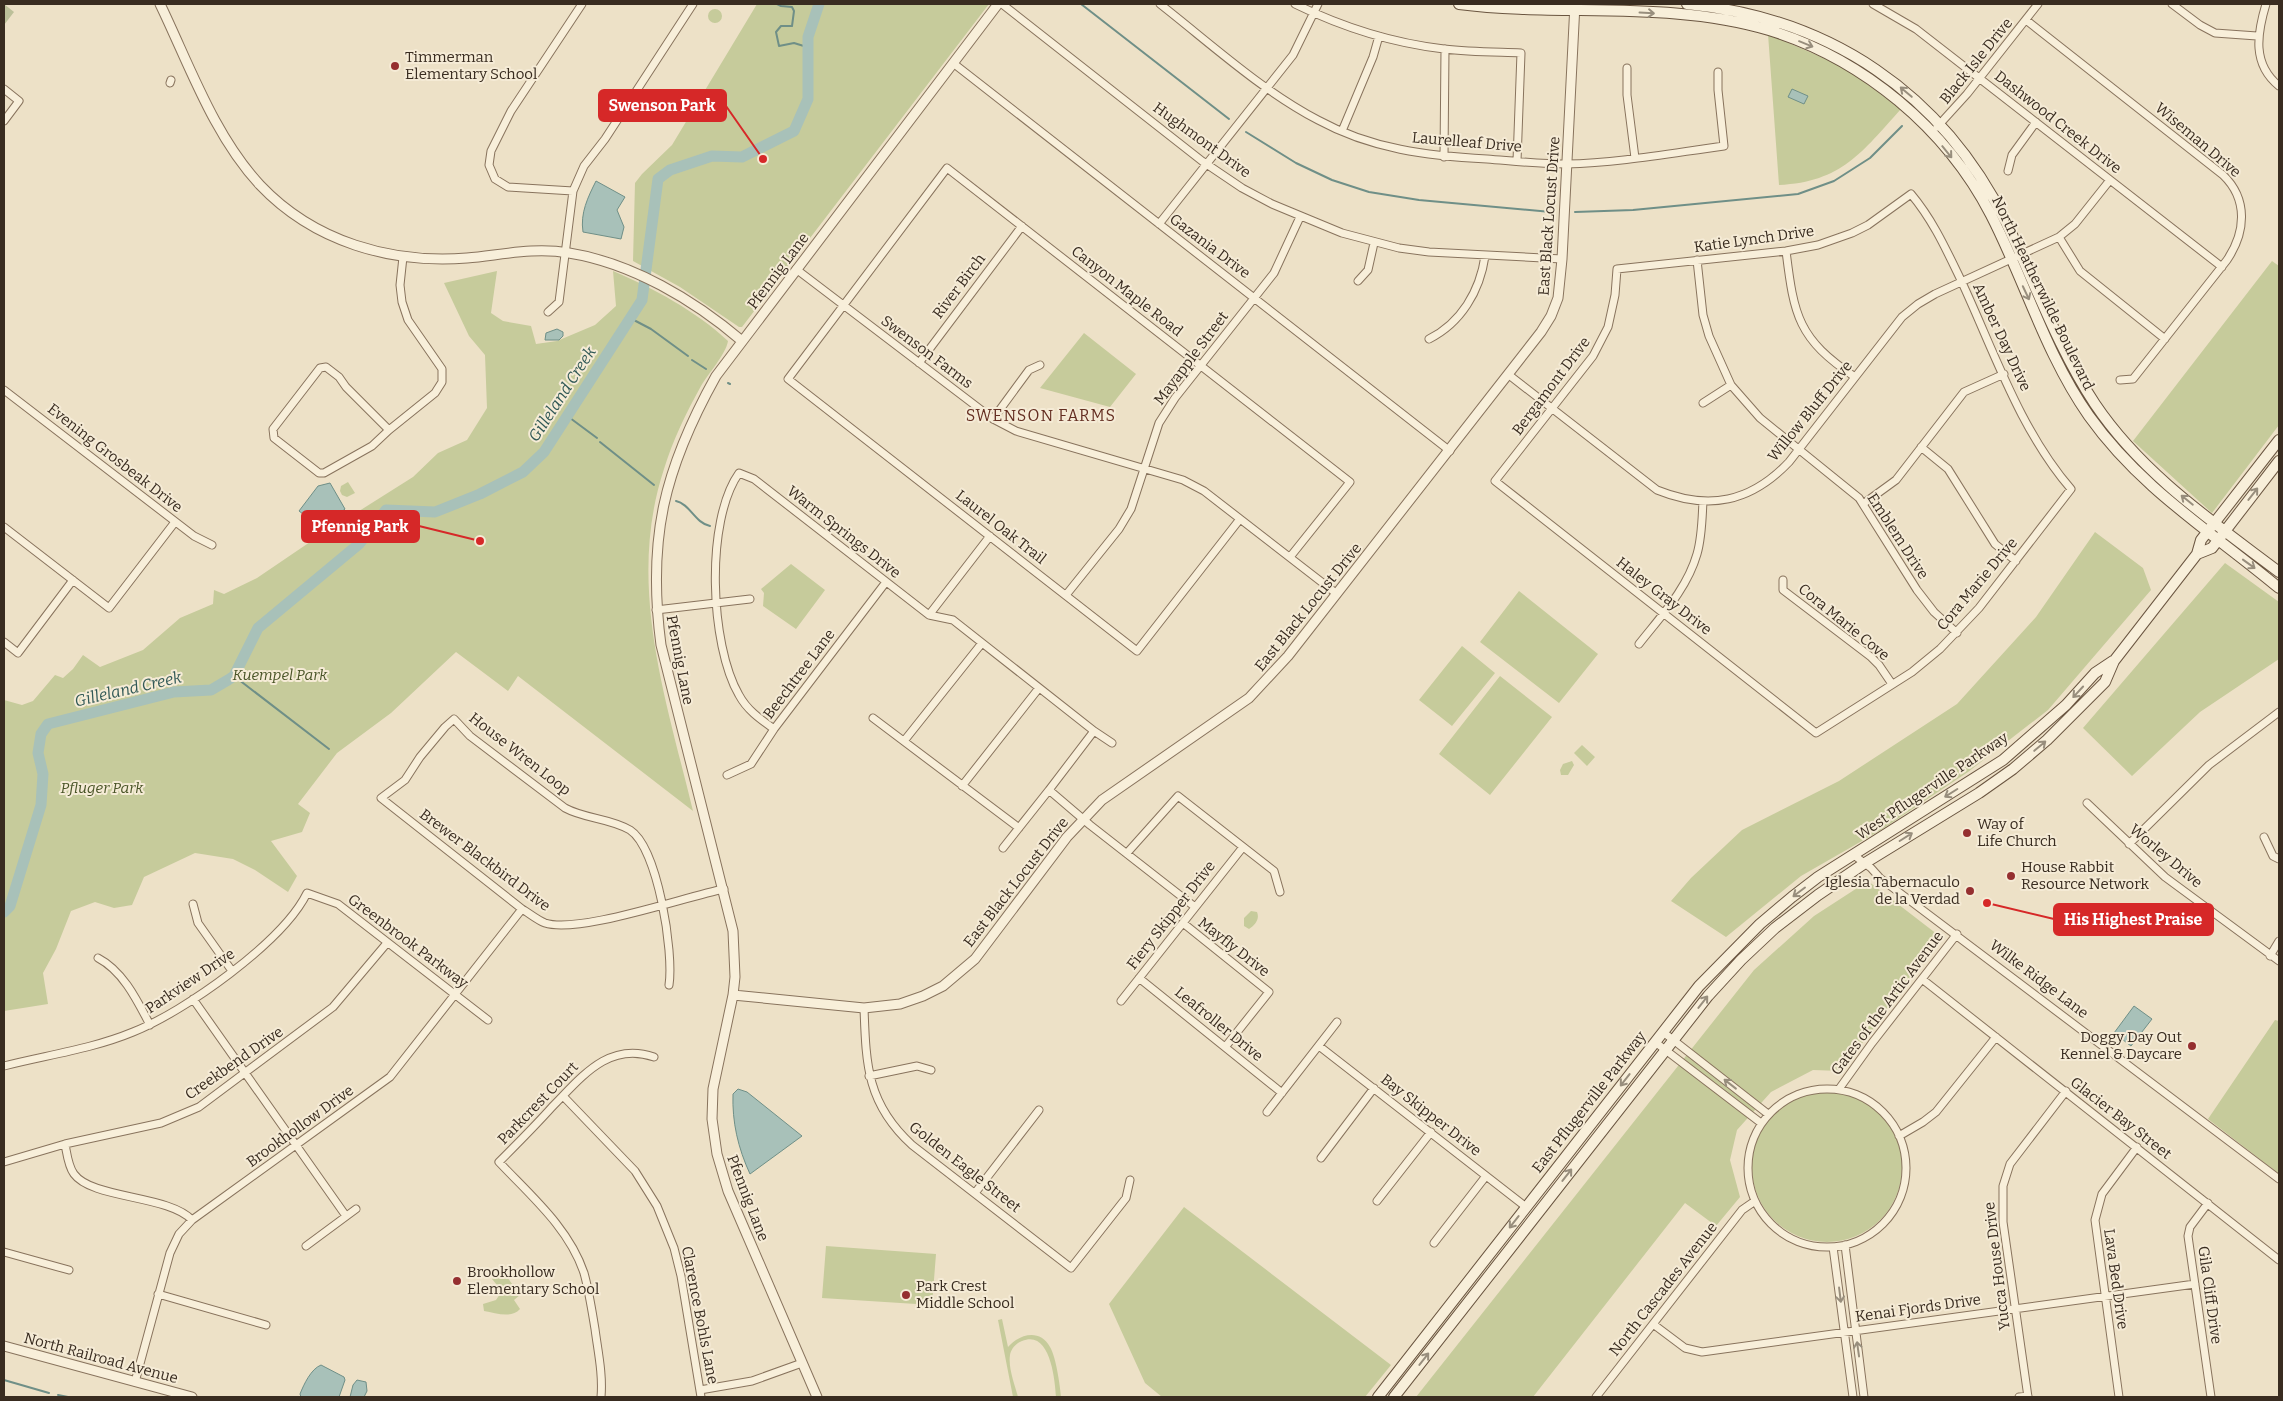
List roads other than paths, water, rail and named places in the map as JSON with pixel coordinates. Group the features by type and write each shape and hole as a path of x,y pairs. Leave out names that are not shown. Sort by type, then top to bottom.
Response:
{"main road":[{"name":"North Heatherwilde Boulevard","path":"1459,4 1575,7 1706,17 1730,21 1772,31 1810,45 1854,70 1901,102 1931,132 1981,198 2072,390 2102,434 2144,481 2279,588"},
{"name":"North Heatherwilde Boulevard","path":"1687,4 1748,13 1775,20 1814,34 1893,81 1940,125 1979,174 1997,204 2082,384 2111,427 2162,480 2224,531 2279,572"},
{"name":"West Pflugerville Parkway","path":"1865,863 2013,769 2047,740 2105,682 2114,660 2198,554 2201,540 2279,440"},
{"name":"West Pflugerville Parkway","path":"2198,554 2212,548 2279,461"},
{"path":"2144,481 2147,478 2162,480"},
{"name":"West Pflugerville Parkway","path":"1855,856 2002,760 2066,705 2095,673 2114,660"},
{"name":"East Pflugerville Parkway","path":"1378,1397 1699,986 1760,924 1818,877 1855,856"},
{"name":"East Pflugerville Parkway","path":"1394,1397 1708,996 1741,960 1775,928 1818,894 1865,863"}],"street":[{"path":"160,4 229,144 261,186 295,215 332,237 364,249 403,257 451,259 517,252 567,252 593,257 630,270 678,296 742,341"},
{"path":"573,191 508,187 495,179 489,165 491,152 511,111 582,4"},
{"path":"548,312 559,302 567,252 573,191 584,166 605,139 693,4"},
{"name":"Pfennig Lane","path":"816,1397 728,1191 714,1141 712,1119 713,1089 734,995 734,939 724,889 668,679 656,610 655,572 660,523 674,466 696,412 716,376 998,4"},
{"name":"Hughmont Drive","path":"1002,4 1206,164 1242,188 1300,216 1342,233 1374,243 1429,252 1562,259"},
{"name":"Laurelleaf Drive","path":"1160,4 1266,88 1314,118 1342,131 1394,149 1444,157 1567,164 1635,158 1724,146 1718,72"},
{"path":"1295,4 1314,13 1379,36 1445,49 1521,53 1517,161"},
{"path":"1159,224 1293,55 1318,4"},
{"name":"Dashwood Creek Drive","path":"1873,4 1916,29 2222,267"},
{"name":"Black Isle Drive","path":"1931,132 1940,125 1980,78 2038,4"},
{"path":"2172,4 2214,33 2258,36"},
{"path":"2266,4 2258,36 2258,51 2264,68 2279,86"},
{"name":"East Black Locust Drive","path":"734,995 864,1008 900,1004 943,986 960,974 975,959 1083,819 1102,800 1249,698 1288,656 1509,375 1551,316 1558,298 1562,259 1575,7"},
{"name":"Wiseman Drive","path":"2026,20 2230,182 2238,195 2241,206 2242,224 2236,245 2222,267 2133,379 2120,380"},
{"path":"1342,131 1373,57 1379,36"},
{"path":"1444,157 1445,49"},
{"name":"Gazania Drive","path":"953,63 1450,450"},
{"path":"1627,68 1627,95 1635,158"},
{"path":"4,89 19,101 4,121"},
{"path":"2008,171 2012,155 2036,122"},
{"name":"Canyon Maple Road","path":"844,306 946,168 1350,482 1290,557"},
{"name":"Willow Bluff Drive","path":"1509,375 1657,490 1674,496 1703,501 1728,500 1762,486 1776,475 1799,450 1902,317 1918,304 2010,259 2059,238 2075,224 2110,180"},
{"name":"Katie Lynch Drive","path":"1617,269 1818,245 1852,233 1883,216 1911,194"},
{"name":"Amber Day Drive","path":"1911,194 1937,231 2039,445 2071,489"},
{"name":"Mayapple Street","path":"1066,595 1131,509 1159,423 1175,398 1274,273 1300,216"},
{"name":"River Birch","path":"919,363 1022,226"},
{"path":"2059,238 2080,271 2165,339"},
{"path":"1358,281 1368,270 1374,243"},
{"path":"1786,250 1794,306 1801,323 1810,339 1822,352 1855,377"},
{"path":"1429,339 1446,330 1468,303 1477,287 1485,256"},
{"path":"389,430 326,367 320,368 273,429 272,434 274,438 304,461 319,472 324,473 372,446 436,392 442,382 442,368 408,320 402,302 400,286 403,257"},
{"name":"Emblem Drive","path":"1697,260 1707,331 1731,385 1760,418 1844,485 1863,504 1916,590 1934,612 1956,633"},
{"name":"Bergamont Drive","path":"1495,481 1590,361 1601,341 1612,311 1617,269"},
{"name":"Swenson Farms","path":"796,270 992,419 1016,431 1145,468 1183,480 1197,487 1337,594"},
{"name":"Laurel Oak Trail","path":"844,306 788,379 1137,651 1240,519"},
{"path":"992,419 1029,370 1040,365"},
{"path":"1863,504 1896,480 1964,392 2004,374"},
{"path":"1703,402 1731,385"},
{"name":"Evening Grosbeak Drive","path":"4,390 174,522 194,536 212,545"},
{"path":"1921,447 1948,469 1995,544 2016,561"},
{"name":"Warm Springs Drive","path":"716,604 716,559 721,519 731,485 739,473 754,480 929,615"},
{"name":"Haley Gray Drive","path":"1495,481 1816,733"},
{"name":"Cora Marie Drive","path":"1816,733 1921,665 1956,633 2016,561 2071,489"},
{"path":"1638,644 1678,595 1694,565 1702,529 1703,501"},
{"path":"4,527 109,608 174,522"},
{"path":"990,536 929,615 953,620 1112,743"},
{"path":"4,642 18,653 73,580"},
{"name":"Cora Marie Cove","path":"1782,580 1783,590 1871,657 1892,684"},
{"name":"Beechtree Lane","path":"727,775 750,764 774,729 886,582"},
{"path":"656,610 750,600"},
{"path":"716,604 721,647 738,694 749,710 774,729"},
{"path":"904,741 982,643"},
{"path":"962,786 1039,688"},
{"path":"2129,844 2202,771 2279,712"},
{"path":"873,718 1019,828"},
{"name":"House Wren Loop","path":"381,798 404,780 425,751 454,719 470,736 565,808 577,814 617,824 637,836 643,843 662,904 671,966 669,985"},
{"path":"1003,848 1094,730"},
{"path":"1049,790 1195,907"},
{"path":"1127,853 1178,796 1274,871 1280,892"},
{"name":"Brewer Blackbird Drive","path":"381,798 544,923 558,925 596,921 724,889"},
{"name":"Worley Drive","path":"2087,803 2164,877 2279,961"},
{"path":"2264,837 2273,856 2279,859"},
{"name":"Fiery Skipper Drive","path":"1121,1001 1243,847"},
{"name":"Wilke Ridge Lane","path":"1855,856 1880,878 1957,934 2279,1179"},
{"name":"Greenbrook Parkway","path":"307,893 338,904 488,1020"},
{"name":"Parkview Drive","path":"4,1066 104,1042 150,1025 193,999 272,939 303,901 307,893"},
{"path":"193,904 198,923 232,971"},
{"name":"Brookhollow Drive","path":"136,1382 158,1294 174,1243 192,1220 390,1077 456,995 522,908"},
{"name":"Mayfly Drive","path":"1183,923 1269,992 1226,1046"},
{"name":"Gates of the Artic Avenue","path":"1839,1090 1957,934"},
{"path":"2270,956 2279,941"},
{"name":"Creekbend Drive","path":"4,1162 65,1144 160,1123 199,1106 245,1074 333,1007 387,943"},
{"path":"98,958 113,968 119,975 138,1002 150,1025"},
{"name":"Leafroller Drive","path":"1139,978 1282,1092"},
{"name":"Glacier Bay Street","path":"1922,979 2279,1260"},
{"path":"193,999 346,1216"},
{"name":"Golden Eagle Street","path":"864,1008 869,1076 883,1112 902,1136 1071,1268 1126,1198 1130,1180"},
{"path":"1267,1112 1337,1022"},
{"path":"1663,1032 1768,1114"},
{"path":"1900,1136 1936,1112 1996,1037"},
{"path":"1655,1042 1761,1123"},
{"name":"Bay Skipper Drive","path":"1319,1046 1526,1207"},
{"name":"Parkcrest Court","path":"601,1397 600,1360 590,1299 584,1273 576,1254 555,1221 499,1162 590,1068 612,1056 634,1052 654,1057"},
{"path":"869,1076 917,1066 931,1070"},
{"path":"1321,1158 1374,1088"},
{"path":"1816,1090 1839,1090 1863,1097 1888,1116 1900,1136 1906,1162 1905,1185 1889,1218 1860,1240 1833,1247 1806,1244 1790,1238 1767,1218 1755,1201 1750,1187 1749,1159 1753,1140 1761,1123 1768,1114 1794,1096 1816,1090"},
{"name":"Yucca House Drive","path":"2028,1397 2002,1222 2003,1186 2010,1164 2066,1092"},
{"name":"Clarence Bohls Lane","path":"563,1096 635,1171 657,1206 674,1248 681,1276 701,1394"},
{"path":"975,1193 1039,1110"},
{"path":"1377,1201 1430,1132"},
{"path":"65,1144 72,1172 81,1181 96,1187 177,1209 192,1220"},
{"name":"Lava Bed Drive","path":"2119,1397 2095,1227 2095,1214 2102,1194 2136,1147"},
{"path":"1434,1243 1486,1176"},
{"name":"North Cascades Avenue","path":"1596,1397 1742,1210 1755,1201"},
{"name":"Gila Cliff Drive","path":"2208,1203 2190,1227 2188,1233 2211,1397"},
{"path":"306,1246 356,1209"},
{"path":"1845,1245 1864,1397"},
{"path":"1833,1247 1853,1397"},
{"path":"4,1252 69,1270"},
{"name":"Kenai Fjords Drive","path":"1653,1324 1685,1348 1697,1352 2195,1284"},
{"path":"158,1294 266,1325"},
{"name":"North Railroad Avenue","path":"4,1346 192,1397"},
{"path":"701,1394 752,1381 802,1363"},
{"path":"2019,1397 2028,1397"}],"water":[{"path":"1792,89 1808,96 1804,104 1788,97"},
{"path":"596,181 625,197 617,210 624,227 621,239 583,232 584,212"},
{"path":"557,329 563,332 563,336 559,340 545,340 546,333"},
{"path":"330,483 345,509 322,528 299,511 318,486"},
{"path":"2134,1006 2152,1019 2131,1046 2114,1033"},
{"path":"738,1089 747,1092 802,1136 750,1174 739,1145 735,1125 733,1094"},
{"path":"321,1365 344,1377 345,1380 339,1397 301,1397 300,1394 308,1377"},
{"path":"357,1380 366,1382 367,1391 364,1397 350,1397 353,1385"}],"waterway":[{"path":"777,4 792,7 794,11 792,26 781,26 776,32 779,46 794,43 807,47"},
{"name":"Gilleland Creek","path":"4,912 10,906 41,805 43,774 38,753 41,734 48,724 174,692 211,690 234,676 258,628 359,544 386,510 435,512 480,494 523,472 544,452 642,300 658,179 670,170 712,156 742,157 794,131 808,99 808,37 819,4"},
{"path":"1081,4 1229,119"},
{"path":"1575,212 1633,210 1798,194 1834,181 1870,158 1902,126"},
{"path":"1246,132 1296,163 1332,180 1369,192 1419,200 1551,212"},
{"path":"630,318 651,329 688,356"},
{"path":"692,360 706,369"},
{"path":"566,415 597,438"},
{"path":"600,442 654,485"},
{"path":"676,501 685,506 700,521 710,526"},
{"path":"234,676 329,749"},
{"path":"4,1380 49,1393"},
{"path":"58,1395 68,1397"}],"place":[{"name":"Timmerman Elementary School","path":"395,66"},
{"name":"Swenson Park","path":"763,159"},
{"name":"Pfennig Park","path":"480,541"},
{"name":"Way of Life Church","path":"1967,833"},
{"name":"House Rabbit Resource Network","path":"2011,876"},
{"name":"Iglesia Tabernaculo de la Verdad","path":"1970,891"},
{"name":"His Highest Praise","path":"1987,903"},
{"name":"Doggy Day Out Kennel & Daycare","path":"2192,1046"},
{"name":"Brookhollow Elementary School","path":"457,1281"},
{"name":"Park Crest Middle School","path":"906,1295"}],"district":[{"name":"SWENSON FARMS","path":"1041,415"}],"park label":[{"name":"Kuempel Park","path":"280,675"},
{"name":"Pfluger Park","path":"102,788"}]}
